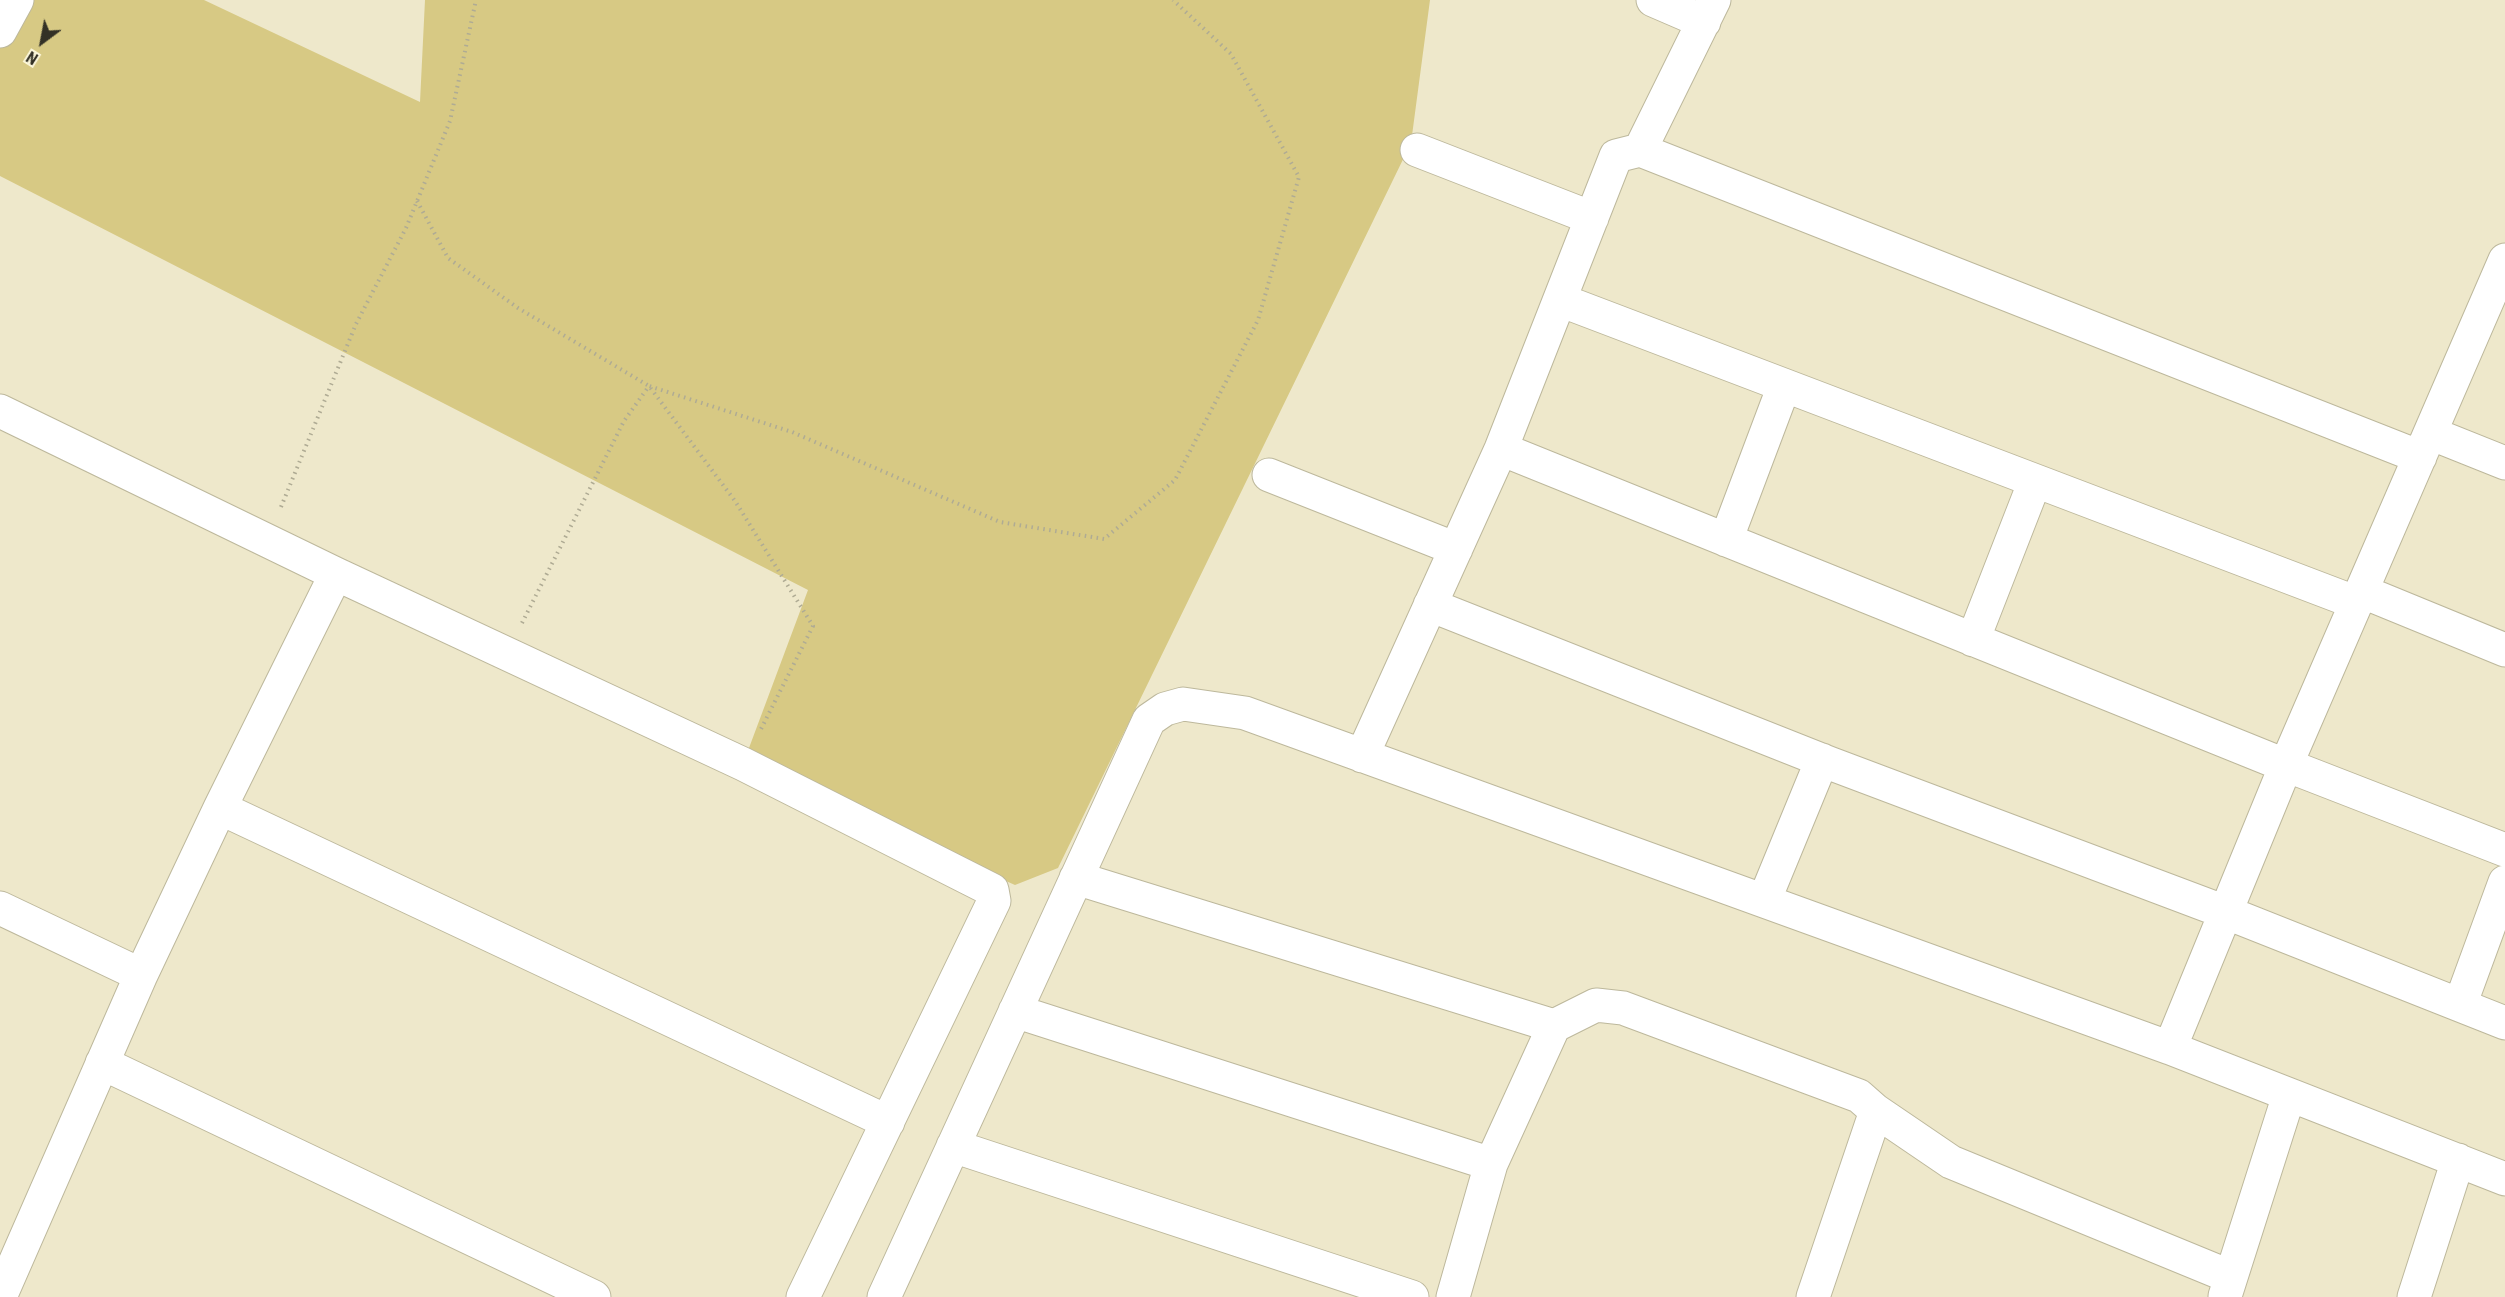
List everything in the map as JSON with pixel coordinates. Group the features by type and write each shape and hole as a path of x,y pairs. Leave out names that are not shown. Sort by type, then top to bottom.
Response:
{"street":[{"path":"0,31 17,0"},
{"path":"1640,150 1709,11 1653,0"},
{"path":"1417,150 1592,218"},
{"path":"1362,756 1501,449 1617,156 1640,150 2425,445 2505,463"},
{"path":"2170,1048 2286,766 2505,260"},
{"path":"1560,300 2036,481 2505,650"},
{"path":"1726,540 1784,386"},
{"path":"0,411 336,574 743,764 992,890 994,902 803,1297"},
{"path":"1501,449 2286,766 2505,850"},
{"path":"1269,475 1456,549"},
{"path":"1973,640 2036,481"},
{"path":"0,1297 141,975 220,808 336,574"},
{"path":"1430,605 1822,760 2225,912 2505,1023"},
{"path":"884,1297 1149,720 1165,709 1183,704 1245,713 2170,1048 2505,1179"},
{"path":"1764,901 1822,760"},
{"path":"220,808 888,1122"},
{"path":"1076,878 1554,1026"},
{"path":"2460,1005 2505,882"},
{"path":"0,908 141,975"},
{"path":"1453,1297 1491,1164 1554,1026 1596,1005 1623,1008 1859,1096 1876,1111 1951,1162 2228,1287 2289,1095"},
{"path":"1015,1011 1491,1164"},
{"path":"102,1063 594,1297"},
{"path":"1813,1297 1876,1111"},
{"path":"953,1146 1412,1297"},
{"path":"2414,1297 2458,1160"}],"path":[{"path":"267,541 356,324 406,228 450,121 476,0"},
{"path":"417,201 448,258 518,308 649,386 792,432 1000,522 1104,539 1174,480 1258,320 1299,177 1231,54 1173,0"},
{"path":"507,653 624,421 649,386"},
{"path":"649,386 735,501 813,626 743,764"}],"shaded area":[{"path":"17,0 204,0 420,102 425,0 1430,0 1411,143 1058,868 1015,885 743,764 808,590 0,176 0,31"}]}
